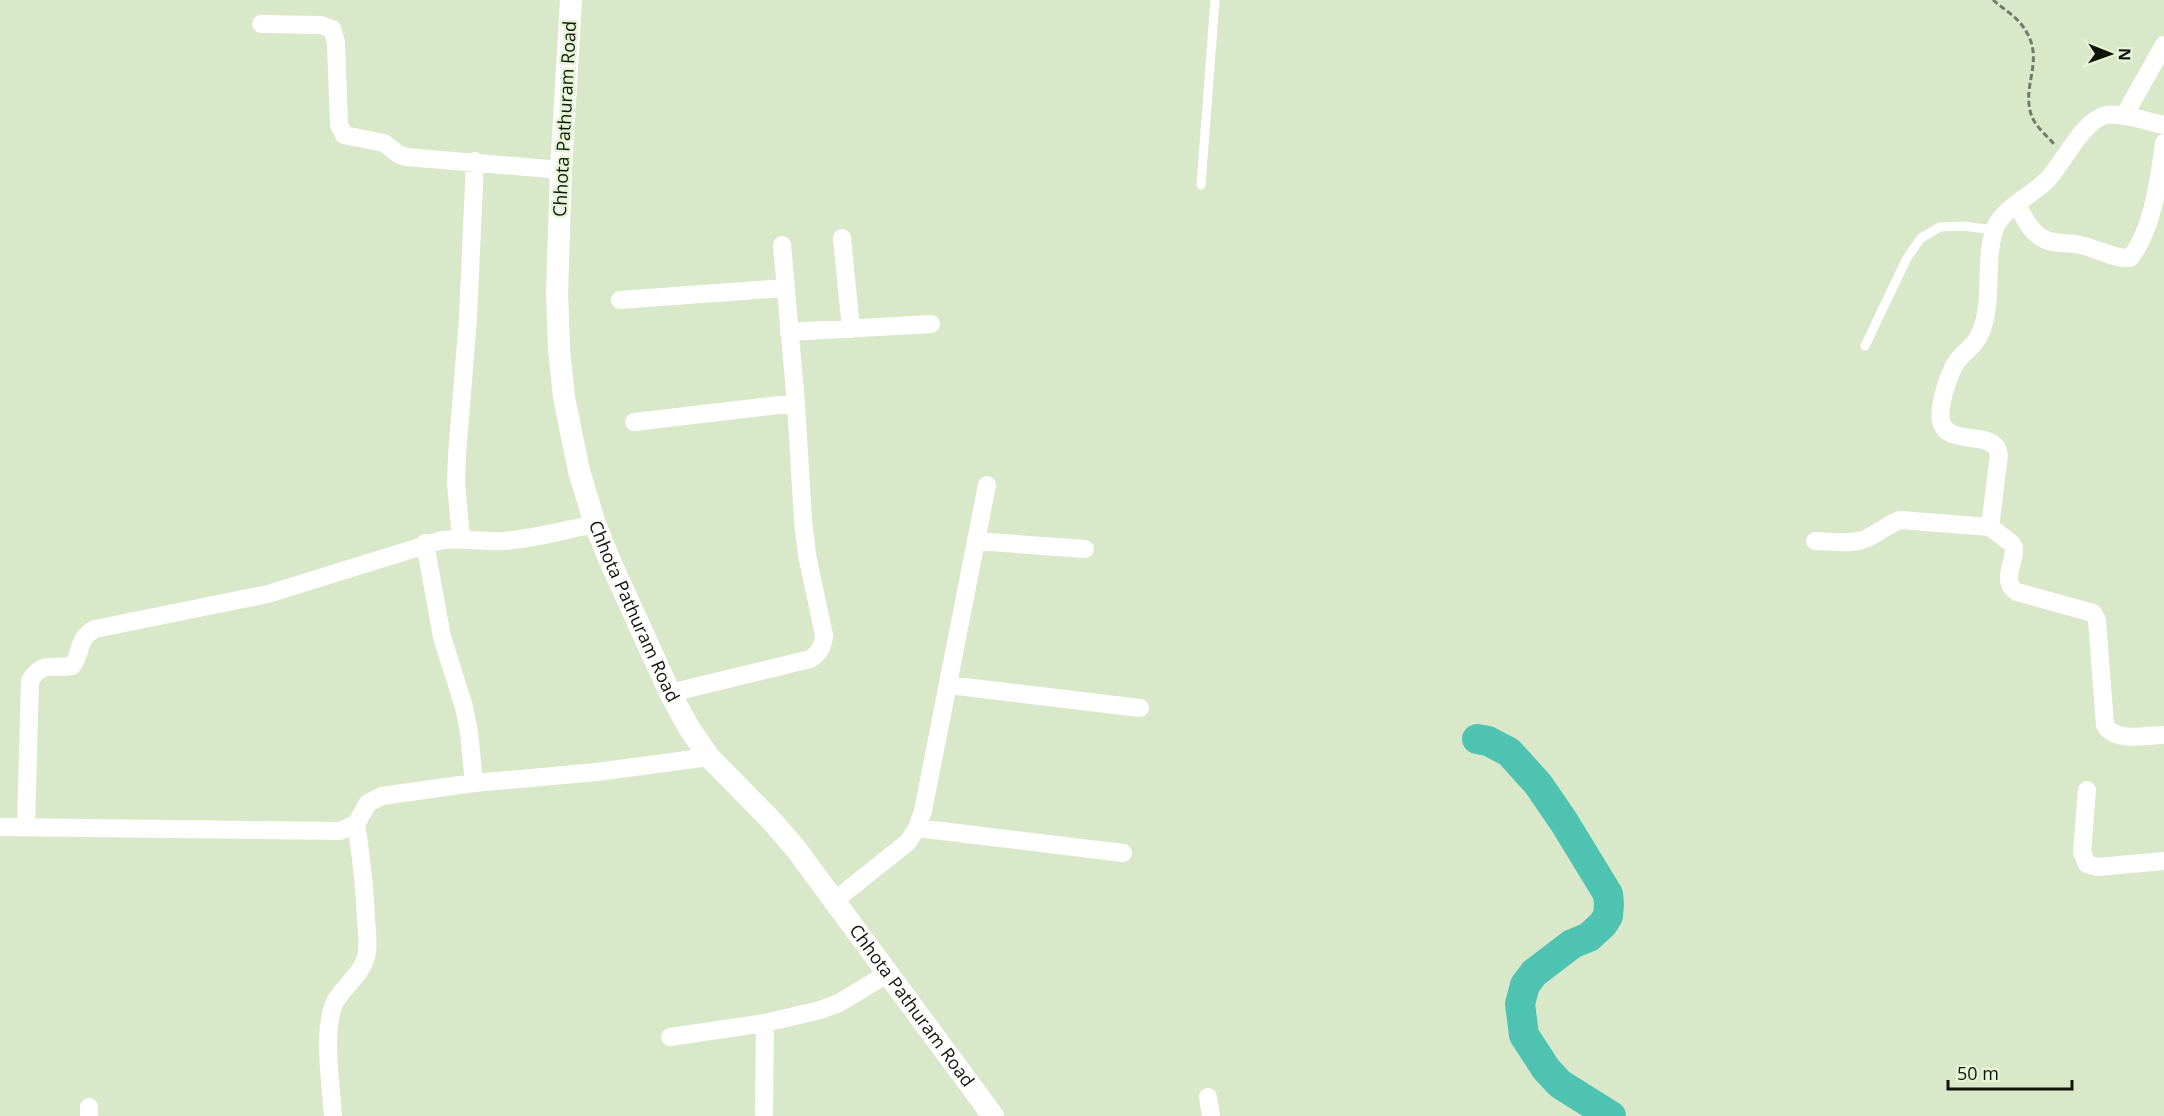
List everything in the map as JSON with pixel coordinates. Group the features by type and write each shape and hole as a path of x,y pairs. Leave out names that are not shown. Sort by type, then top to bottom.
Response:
{"street":[{"name":"Chhota Pathuram Road","path":"571,0 561,170 557,293 559,349 564,397 579,471 595,524 609,561 670,693 709,758 771,820 796,849 993,1116"},
{"path":"261,24 321,25 332,29 336,42 339,125 344,135 384,143 405,158 475,161 561,170"},
{"path":"2124,116 2164,45"},
{"path":"1990,527 1999,455 1996,446 1989,442 1958,436 1946,430 1941,423 1941,410 1952,371 1958,360 1978,338 1983,323 1994,230 2000,217 2048,179 2092,122 2106,115 2124,116 2164,125"},
{"path":"2017,205 2040,238 2079,245 2123,259 2130,258 2136,251 2153,208 2164,143"},
{"path":"461,538 456,484 457,455 468,318 475,161"},
{"path":"842,238 851,329"},
{"path":"670,693 810,659 821,650 824,635 807,555 782,246"},
{"path":"620,300 786,288"},
{"path":"789,332 932,324"},
{"path":"634,422 796,403"},
{"path":"834,901 908,842 917,828 923,811 987,485"},
{"path":"1815,541 1851,542 1864,539 1900,520 1990,527 2014,548 2008,579 2014,590 2093,613 2097,620 2105,725 2109,732 2119,736 2164,735"},
{"path":"26,827 30,681 36,670 42,667 72,666 77,659 81,642 86,634 95,629 268,594 425,543 461,538 500,541 525,539 595,524"},
{"path":"976,541 1085,549"},
{"path":"425,543 441,637 467,724 474,783"},
{"path":"948,685 1140,708"},
{"path":"0,827 340,831 356,824 368,803 382,796 474,783 597,772 709,758"},
{"path":"2087,790 2082,852 2087,864 2098,867 2164,861"},
{"path":"333,1116 328,1028 337,999 361,970 368,943 364,874 356,824"},
{"path":"917,828 1123,853"},
{"path":"670,1037 765,1023 820,1010 839,1003 887,974"},
{"path":"764,1116 765,1023"},
{"path":"1208,1096 1211,1116"}],"lane":[{"path":"1201,185 1215,0"},
{"path":"1864,346 1907,258 1921,238 1940,227 1962,226 1994,230"}],"path":[{"path":"1993,0 2021,24 2032,44 2035,60 2028,101 2032,117 2065,157"}],"waterway":[{"path":"1477,739 1488,741 1509,752 1538,784 1608,894 1608,916 1603,924 1589,937 1572,944 1534,973 1525,985 1520,1004 1524,1035 1546,1069 1560,1084 1611,1116"}]}
